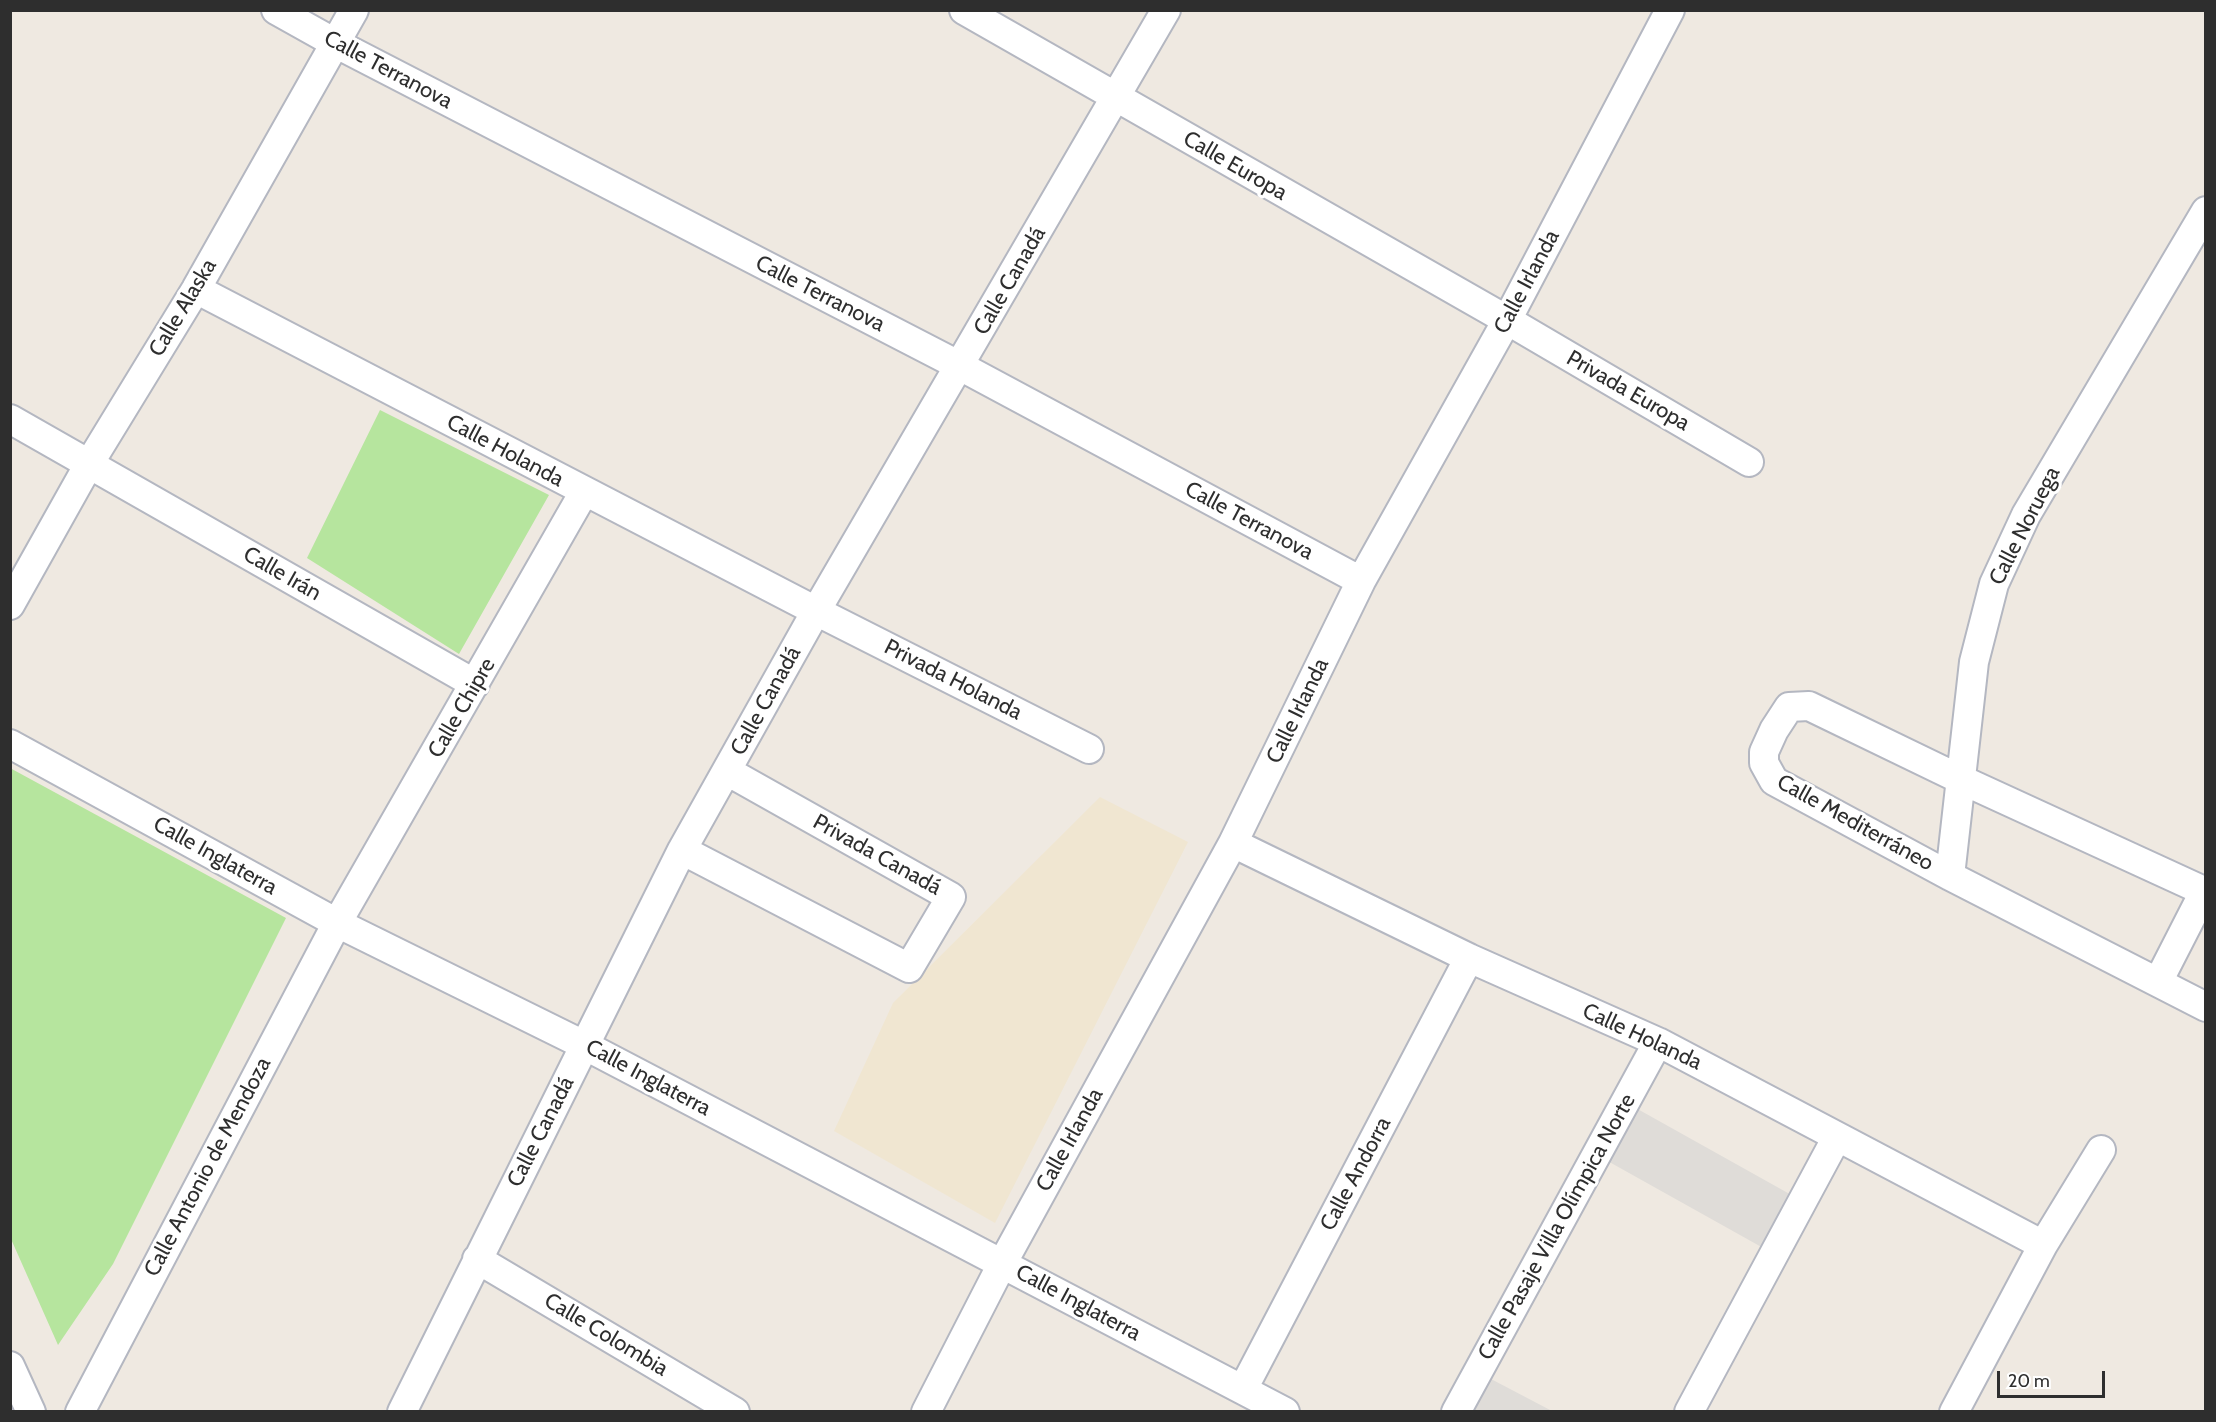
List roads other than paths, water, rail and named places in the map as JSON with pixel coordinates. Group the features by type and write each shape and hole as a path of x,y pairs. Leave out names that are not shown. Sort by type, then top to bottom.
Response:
{"street":[{"name":"Calle Terranova","path":"276,10 335,43 960,366 1361,581"},
{"name":"Calle Alaska","path":"10,605 89,464 196,289 354,10"},
{"name":"Calle Europa","path":"964,10 1116,99 1507,320"},
{"name":"Calle Canadá","path":"402,1412 682,850 816,612 1166,10"},
{"name":"Calle Irlanda","path":"926,1412 1002,1264 1233,843 1361,581 1507,320 1670,10"},
{"name":"Calle Noruega","path":"1950,876 1974,662 1994,584 2026,515 2205,211"},
{"name":"Calle Holanda","path":"196,289 816,612"},
{"name":"Privada Europa","path":"1507,320 1749,462"},
{"name":"Calle Irán","path":"10,419 475,684"},
{"name":"Calle Chipre","path":"337,922 584,492"},
{"name":"Privada Holanda","path":"816,612 1089,749"},
{"name":"Calle Mediterráneo","path":"2158,982 2205,892 1962,780 1809,706 1789,707 1774,730 1764,752 1764,763 1774,781 1950,876 2205,1007"},
{"name":"Calle Inglaterra","path":"10,744 337,922 584,1045 1285,1412"},
{"name":"Privada Canadá","path":"682,850 909,969 951,897 727,771"},
{"name":"Calle Holanda","path":"1233,843 1469,958 1658,1042 2043,1245"},
{"name":"Calle Antonio de Mendoza","path":"80,1412 337,922"},
{"name":"Calle Andorra","path":"1244,1389 1469,958"},
{"name":"Calle Pasaje Villa Olímpica Norte","path":"1456,1412 1658,1042"},
{"path":"1689,1412 1837,1137"},
{"path":"1954,1412 2043,1245 2101,1150"},
{"name":"Calle Colombia","path":"477,1259 735,1412"},
{"path":"10,1366 31,1412"}]}
